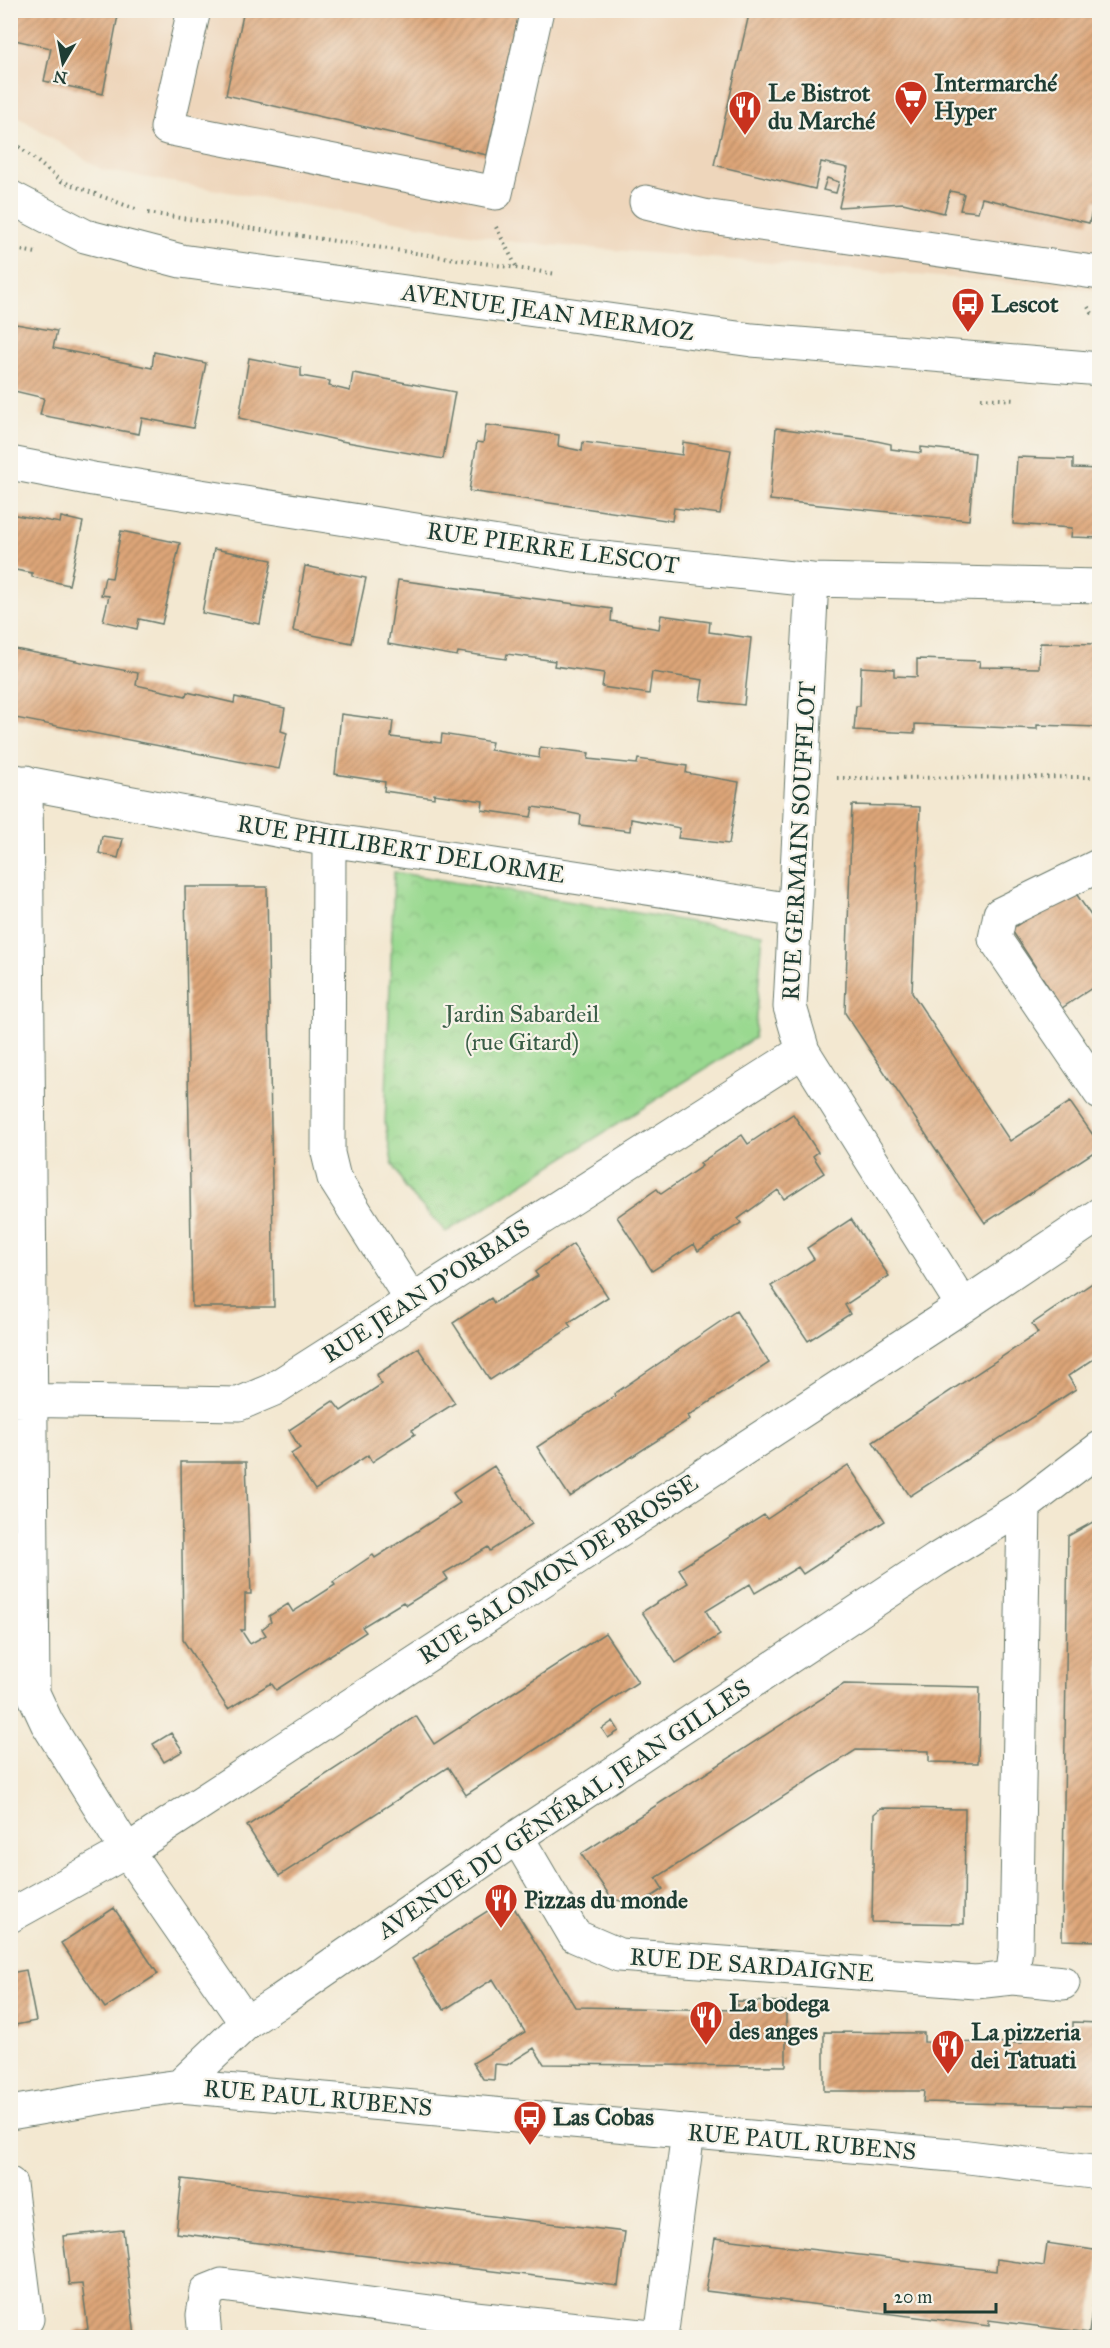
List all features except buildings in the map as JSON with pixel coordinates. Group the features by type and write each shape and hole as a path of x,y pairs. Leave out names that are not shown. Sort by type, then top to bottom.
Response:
{"street":[{"path":"194,10 166,128 496,194 537,10"},
{"name":"AVENUE JEAN MERMOZ","path":"10,197 85,236 181,261 752,340 1100,369"},
{"path":"646,202 704,216 1100,273"},
{"name":"RUE PIERRE LESCOT","path":"10,463 93,479 574,555 812,580 1100,586"},
{"name":"RUE GERMAIN SOUFFLOT","path":"812,580 793,910 790,1007 803,1051 963,1306"},
{"path":"18,781 21,1400 33,1693 47,1723 127,1851 246,2023"},
{"name":"RUE PHILIBERT DELORME","path":"18,781 329,840 793,910"},
{"path":"329,840 328,1153 334,1178 412,1300"},
{"path":"1097,872 1000,914 995,939 1100,1093"},
{"name":"RUE JEAN D'ORBAIS","path":"21,1400 239,1404 272,1390 803,1051"},
{"name":"RUE SALOMON DE BROSSE","path":"10,1916 127,1851 963,1306 1100,1214"},
{"name":"AVENUE DU GÉNÉRAL JEAN GILLES","path":"180,2086 246,2023 517,1837 936,1560 1024,1506 1100,1448"},
{"path":"1012,1978 1016,1937 1024,1506"},
{"name":"RUE DE SARDAIGNE","path":"517,1837 575,1936 619,1955 976,1982 1012,1978 1064,1983"},
{"path":"10,2113 136,2091 180,2086"},
{"name":"RUE PAUL RUBENS","path":"180,2086 952,2155 1100,2173"},
{"path":"204,2337 203,2315 207,2291 222,2284 476,2328 661,2337 688,2132"},
{"path":"10,2184 27,2319 10,2321"}],"path":[{"path":"10,139 61,181 142,212 564,275"},
{"path":"496,194 496,226 517,268"},
{"path":"801,778 1100,777"}],"shaded area":[{"path":"10,11 1099,11 1099,290 515,242 102,170 11,112"}],"green space":[{"name":"Jardin Sabardeil (rue Gitard)","path":"394,872 763,934 754,1038 446,1232 406,1189 392,1162 385,1124"}],"place":[{"name":"Intermarché Hyper","path":"911,126"},
{"name":"Le Bistrot du Marché","path":"745,136"},
{"name":"Lescot","path":"968,333"},
{"name":"Pizzas du monde","path":"501,1929"},
{"name":"La bodega des anges","path":"706,2046"},
{"name":"La pizzeria dei Tatuati","path":"948,2075"},
{"name":"Las Cobas","path":"530,2146"}]}
